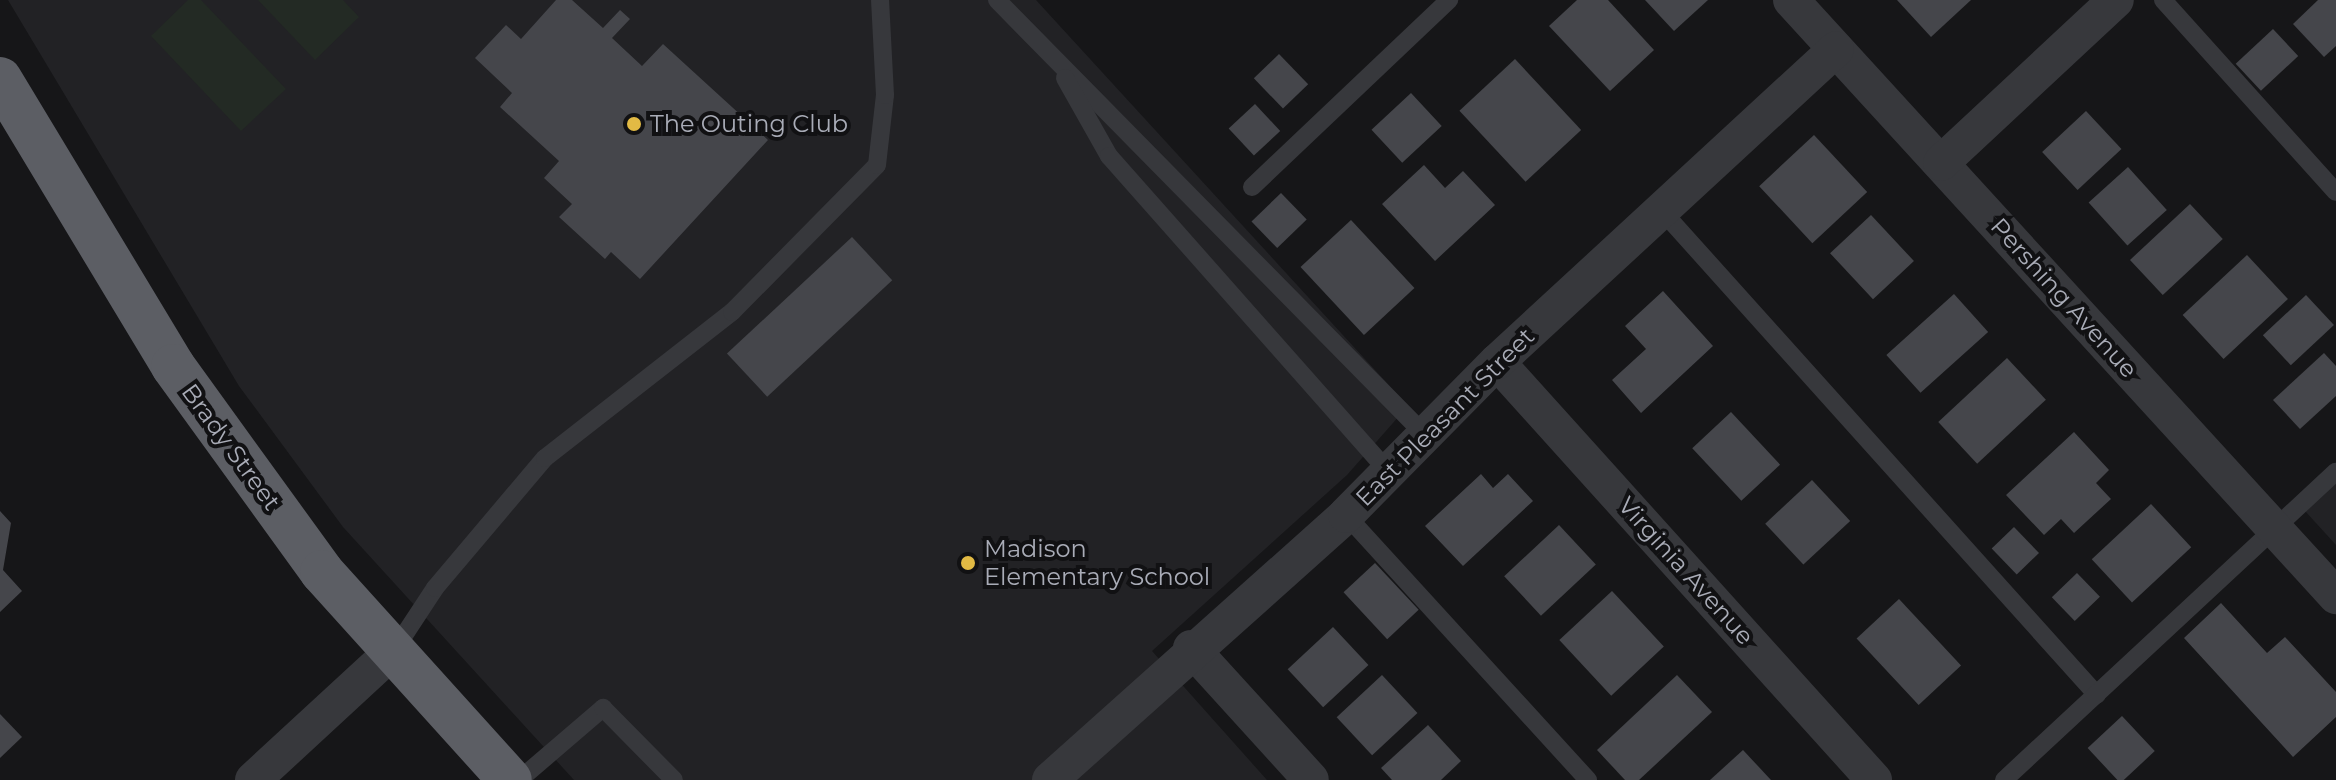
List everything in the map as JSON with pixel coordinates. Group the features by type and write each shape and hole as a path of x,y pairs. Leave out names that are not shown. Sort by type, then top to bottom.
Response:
{"highway":[{"name":"Brady Street","path":"0,79 173,366 322,572 395,649 510,780"}],"street":[{"name":"Pershing Avenue","path":"1791,0 2336,596"},
{"path":"1941,163 2116,0"},
{"name":"East Pleasant Street","path":"1050,780 1191,648 1346,515 1427,437 1497,362 1663,212 1836,49"},
{"name":"Virginia Avenue","path":"1497,362 1874,780"},
{"path":"1191,648 1311,780"},
{"path":"253,780 395,649"}],"lane":[{"path":"395,649 435,588 545,458 732,312 877,165 885,95 880,0"},
{"path":"997,0 1427,437"},
{"path":"1252,187 1449,0"},
{"path":"2163,0 2336,192"},
{"path":"1053,57 1109,156 1389,473"},
{"path":"1663,212 2097,695"},
{"path":"2004,780 2336,472"},
{"path":"1346,515 1588,780"},
{"path":"519,780 603,708 674,780"}],"shaded area":[{"path":"8,0 1036,0 1408,406 1347,475 1152,651 1267,780 574,780 343,527 239,386"},
{"path":"188,0 201,0 286,89 241,131 151,36"},
{"path":"258,0 343,0 359,17 315,60"},
{"path":"2336,481 2336,545 2305,511"}],"building":[{"name":"The Outing Club","path":"556,0 572,0 603,28 620,10 630,19 612,38 642,66 663,44 768,140 640,279 611,252 605,259 559,217 572,204 544,178 559,161 500,107 512,93 475,58 506,25 521,39"},
{"path":"1577,0 1608,0 1654,50 1610,91 1549,26"},
{"path":"1645,0 1708,0 1674,31"},
{"path":"1897,0 1971,0 1931,37"},
{"path":"2318,0 2336,0 2336,46 2324,57 2293,24"},
{"path":"2273,29 2298,56 2261,91 2236,64"},
{"path":"1279,54 1308,84 1283,109 1254,78"},
{"path":"1515,59 1581,130 1526,182 1459,111"},
{"path":"1411,93 1442,126 1402,163 1372,130"},
{"path":"1255,104 1280,131 1254,156 1229,129"},
{"path":"2086,111 2121,149 2078,190 2042,152"},
{"path":"1814,135 1867,192 1812,243 1759,186"},
{"path":"1424,165 1445,188 1463,171 1495,205 1435,261 1382,204"},
{"path":"2128,167 2167,210 2127,246 2089,202"},
{"path":"1281,193 1307,220 1277,248 1252,221"},
{"path":"2190,204 2223,239 2163,295 2130,260"},
{"path":"1871,215 1914,261 1873,299 1830,253"},
{"path":"1351,220 1414,288 1364,335 1301,267"},
{"path":"852,237 892,280 767,397 727,354"},
{"path":"2247,255 2288,299 2224,359 2183,315"},
{"path":"1663,291 1713,346 1641,413 1612,380 1646,349 1625,326"},
{"path":"1954,294 1988,332 1920,393 1886,355"},
{"path":"2306,295 2334,325 2291,365 2263,335"},
{"path":"2324,353 2336,366 2336,396 2300,429 2273,400"},
{"path":"2007,358 2046,400 1977,464 1938,422"},
{"path":"1731,412 1780,465 1741,501 1692,448"},
{"path":"2074,432 2109,470 2096,483 2111,499 2074,533 2061,519 2044,535 2006,495"},
{"path":"1481,474 1493,488 1508,474 1533,501 1463,566 1425,526"},
{"path":"1812,480 1850,521 1803,565 1765,524"},
{"path":"2151,504 2191,547 2132,602 2092,559"},
{"path":"0,511 11,523 3,570 22,591 0,612"},
{"path":"1559,525 1596,564 1541,616 1504,576"},
{"path":"2014,527 2039,553 2017,574 1992,549"},
{"path":"1375,563 1419,610 1387,639 1344,592"},
{"path":"2077,573 2100,597 2075,621 2052,597"},
{"path":"1612,591 1664,647 1611,696 1559,640"},
{"path":"1899,599 1961,666 1919,705 1857,639"},
{"path":"2221,603 2267,653 2285,637 2336,692 2336,717 2293,757 2184,638"},
{"path":"1333,627 1368,665 1323,707 1288,669"},
{"path":"1382,675 1417,713 1372,755 1337,717"},
{"path":"1677,675 1712,712 1639,780 1625,780 1597,750"},
{"path":"0,714 22,737 0,758"},
{"path":"2122,716 2155,751 2124,780 2117,780 2088,748"},
{"path":"1428,725 1461,761 1441,780 1392,780 1381,768"},
{"path":"1743,750 1771,780 1710,780"}],"place":[{"name":"The Outing Club","path":"634,124"},
{"name":"Madison Elementary School","path":"968,563"}]}
